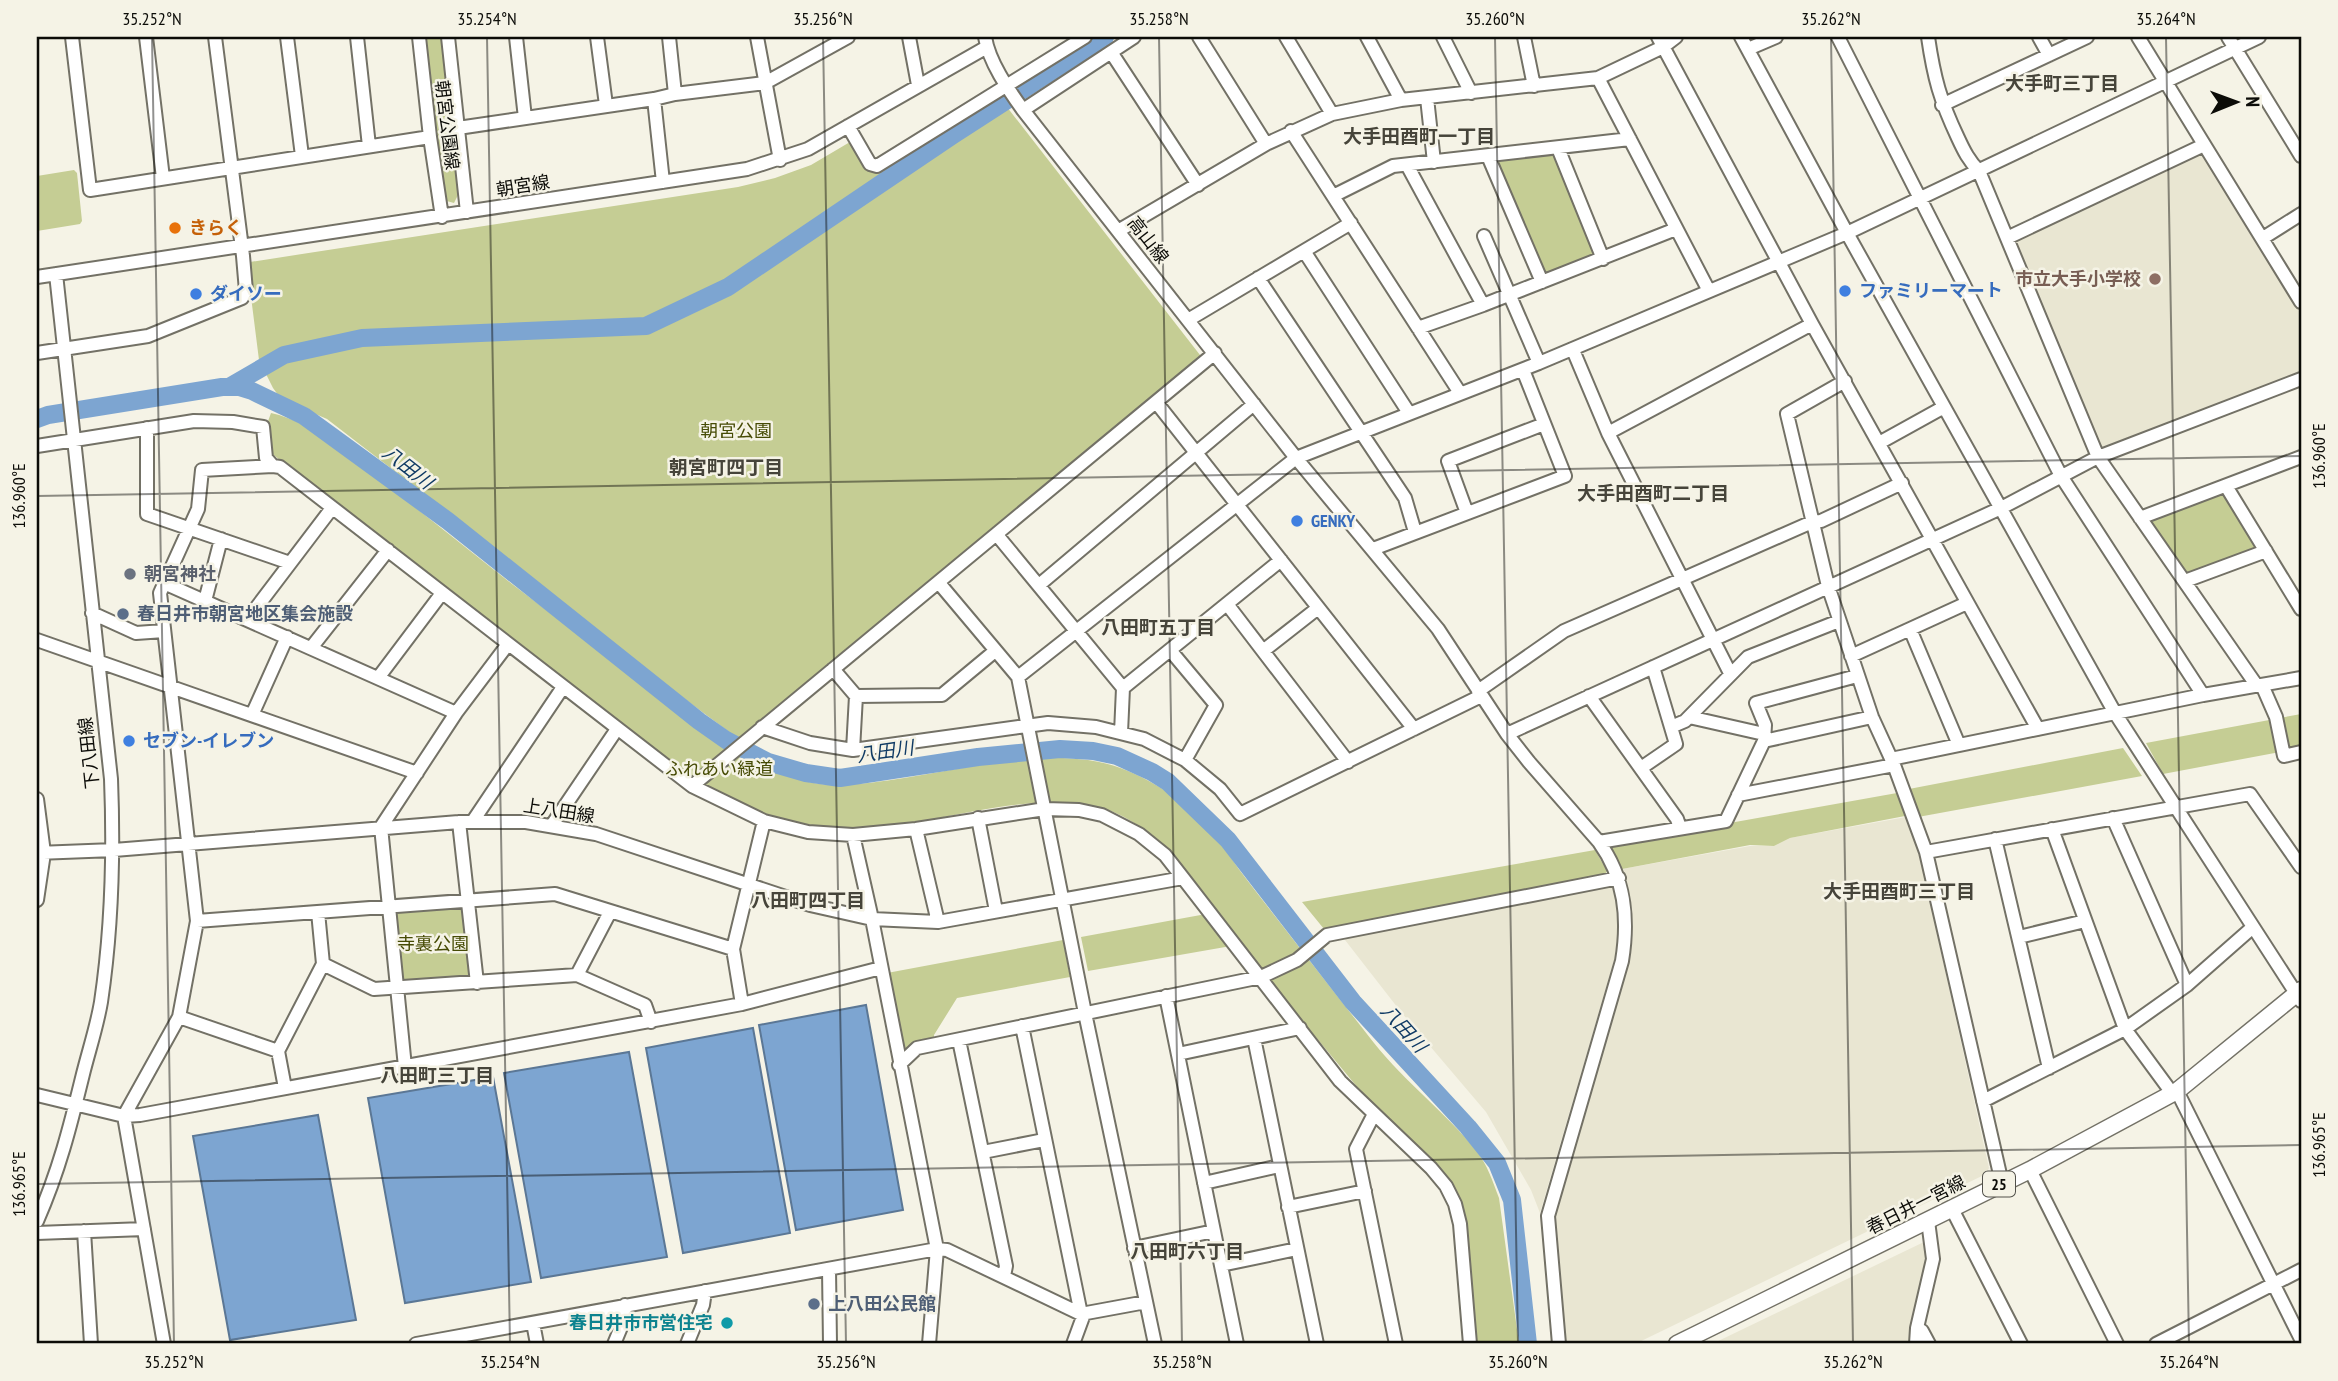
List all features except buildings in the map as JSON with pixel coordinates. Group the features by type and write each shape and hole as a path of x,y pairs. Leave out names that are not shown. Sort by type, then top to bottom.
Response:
{"main road":[{"name":"春日井一宮線","path":"1676,1344 2030,1170 2174,1092 2299,996"}],"street":[{"path":"72,37 90,190 430,137"},
{"path":"146,37 163,178"},
{"path":"37,353 148,336 242,298 246,291 215,37"},
{"path":"287,37 302,156"},
{"path":"356,37 369,146"},
{"name":"朝宮公園線","path":"419,37 442,217"},
{"name":"朝宮公園線","path":"448,37 467,212"},
{"path":"516,37 526,118"},
{"path":"597,37 606,105"},
{"path":"669,37 676,94"},
{"path":"757,37 780,160"},
{"path":"458,128 765,83 833,41 848,37"},
{"path":"909,37 918,85"},
{"path":"848,126 870,164 877,166 1011,92 1071,41 1085,37"},
{"path":"1023,110 1134,37"},
{"path":"1199,37 1266,144"},
{"path":"1286,37 1332,114"},
{"path":"1367,37 1401,100"},
{"path":"1445,37 1471,93"},
{"path":"1524,37 1534,86"},
{"path":"1118,231 1266,144 1332,114 1401,100 1598,78 1661,42 1676,37"},
{"path":"1741,37 1847,233 2115,713 2299,996"},
{"path":"1748,49 1776,37"},
{"path":"1838,37 2061,476 2203,695"},
{"path":"1928,37 1942,105 1969,162 1979,171 2098,457 2259,685 2276,717 2284,756 2301,752"},
{"path":"2039,37 2049,55"},
{"path":"1942,105 2087,37"},
{"path":"2138,37 2301,302"},
{"path":"1018,677 1296,458 1523,370 1847,233 2166,81 2231,42 2259,37"},
{"name":"朝宮線","path":"37,277 747,169 808,149 986,42"},
{"name":"高山線","path":"986,42 1023,110 1296,458 1438,629 1507,734 1599,842 1619,878 1625,906 1626,934 1622,961 1548,1216 1559,1344"},
{"path":"1661,42 1812,324 2038,729"},
{"path":"2231,42 2301,156"},
{"path":"1111,52 1198,185"},
{"path":"1598,78 1709,291"},
{"path":"1427,98 1434,162"},
{"path":"654,99 663,182"},
{"path":"1291,131 1460,393"},
{"path":"1333,196 1393,166 1630,139"},
{"path":"2007,238 2204,145"},
{"path":"1558,148 1603,259"},
{"path":"1488,156 1542,282"},
{"path":"1407,165 1483,305"},
{"path":"2263,238 2301,214"},
{"path":"1188,320 1351,223"},
{"path":"1418,328 1510,295 1676,229"},
{"path":"1484,236 1539,363"},
{"path":"1304,251 1409,413"},
{"name":"下八田線","path":"37,1221 52,1186 71,1127 100,1004 114,850 111,779 56,274"},
{"path":"1258,278 1405,498 1415,532"},
{"path":"1608,433 1812,324"},
{"path":"1573,349 1608,433 1730,673"},
{"path":"692,786 1215,354"},
{"path":"1373,549 1565,476 1523,370"},
{"path":"1507,734 2001,508 2098,457 2301,379"},
{"path":"1845,381 1787,414 1828,586 1839,621 1872,717 1893,762 1926,852 2002,1183"},
{"path":"1156,402 1414,729"},
{"path":"1039,585 1254,404"},
{"path":"1879,443 1944,407"},
{"path":"37,446 73,435 194,421 233,422 263,428 266,458 273,466"},
{"path":"1467,513 1448,461 1544,424"},
{"path":"147,428 147,514 290,563"},
{"path":"2140,517 2301,457"},
{"path":"164,1344 124,1116 180,1017 197,921 160,593 198,509 202,470 273,466 280,467 692,786 764,821 808,832 853,835 916,829 1045,809 1079,810 1120,823 1139,834 1165,855 1340,1081 1431,1168 1446,1186 1455,1204 1460,1224 1470,1344"},
{"path":"757,731 853,750 1029,726 1069,724 1096,727 1144,739 1185,760 1220,789 1240,814 1414,729 1479,693 1564,631 1812,522 1821,521 1902,483"},
{"path":"2226,486 2301,609"},
{"path":"247,620 332,508"},
{"path":"997,535 1123,688 1121,733"},
{"path":"205,601 221,539"},
{"path":"311,648 388,550"},
{"path":"2185,581 2266,551"},
{"path":"1123,688 1281,560"},
{"path":"164,583 456,713"},
{"path":"939,583 1018,677 1155,1344"},
{"path":"378,678 442,593"},
{"path":"1851,656 1968,603"},
{"path":"1227,604 1348,762"},
{"path":"1263,651 1318,608"},
{"path":"92,613 135,634 164,631"},
{"path":"1671,727 1689,717 1748,657 1839,621"},
{"path":"1910,629 1959,745"},
{"path":"252,715 287,638"},
{"path":"37,640 417,773"},
{"path":"405,1067 381,827 456,713 508,644"},
{"path":"1170,650 1216,705 1185,760"},
{"path":"856,696 942,695 995,651"},
{"path":"1641,768 1676,744 1653,667"},
{"path":"833,669 856,696 853,750"},
{"path":"1599,842 1726,821 1764,737 1765,725 1756,703 1857,676"},
{"path":"1738,795 1959,745 2203,695 2301,678"},
{"path":"477,983 467,900 466,822 563,687"},
{"path":"1589,696 1677,819 1680,828"},
{"path":"1689,717 1764,737 1872,717"},
{"path":"552,825 617,729"},
{"path":"1926,852 2250,794 2301,867"},
{"path":"37,799 40,853 37,900"},
{"path":"978,818 996,911"},
{"path":"2113,818 2187,985"},
{"path":"742,1004 733,949 764,821"},
{"name":"上八田線","path":"40,853 114,850 466,822 552,825 596,834 810,905 872,919 938,922 1183,878"},
{"path":"916,829 938,922"},
{"path":"2052,830 2125,1029 2174,1092 2301,1339"},
{"path":"853,835 937,1249 929,1344"},
{"path":"1995,839 2049,1068"},
{"path":"899,1065 917,1048 1261,977 1297,960 1327,936 1619,878"},
{"path":"197,921 555,894 733,949"},
{"path":"285,1087 278,1051 323,964 318,912"},
{"path":"577,975 610,912"},
{"path":"2019,937 2085,920"},
{"path":"1983,1101 2125,1029 2187,985 2253,928"},
{"path":"323,964 374,989 577,975 645,1005 651,1022"},
{"path":"37,1095 124,1116 651,1022 742,1004 881,968"},
{"path":"1166,996 1237,1344"},
{"path":"180,1017 278,1051"},
{"path":"1022,1026 1083,1314 1073,1344"},
{"path":"1178,1054 1300,1028"},
{"path":"1254,1038 1317,1344"},
{"path":"959,1040 1006,1266 1004,1276"},
{"path":"1374,1114 1356,1149 1396,1344"},
{"path":"983,1152 1044,1140"},
{"path":"1204,1183 1279,1166"},
{"path":"2030,1170 2117,1344"},
{"path":"1288,1207 1365,1192"},
{"path":"1952,1209 2021,1344"},
{"path":"1916,1344 1917,1328 1933,1259 1928,1221"},
{"path":"37,1233 144,1229"},
{"path":"84,1231 90,1344"},
{"path":"1134,1248 1214,1231"},
{"path":"416,1344 457,1341 625,1305 937,1249 947,1250 1083,1314 1146,1302"},
{"path":"1221,1265 1297,1249"},
{"path":"829,1269 830,1344"},
{"path":"2156,1344 2301,1270"},
{"path":"687,1344 704,1305 705,1291"},
{"path":"614,1344 624,1320 625,1305"},
{"path":"533,1323 537,1344"},
{"path":"1917,1328 1922,1331 1929,1344"}],"shaded area":[{"name":"市立大手小学校","path":"2198,153 2202,154 2301,314 2301,372 2103,447 2099,445 2016,243 2018,238"},
{"path":"1906,817 1919,853 1989,1168 1986,1174 1635,1344 1565,1344 1553,1221 1631,948 1631,906 1622,869 1750,846 1774,846 1790,838"},
{"path":"1611,884 1619,911 1615,957 1540,1213 1531,1190 1486,1112 1401,1012 1345,940 1348,934"},
{"path":"1926,1241 1929,1250 1912,1344 1712,1344"}],"green space":[{"path":"423,37 444,37 454,121 458,195 454,203 443,200"},
{"name":"朝宮公園","path":"1000,98 1200,355 1200,361 740,740 643,668 327,419 281,399 259,360 247,265 250,262 738,187 811,165 850,142 854,143 873,172"},
{"path":"1556,155 1598,257 1546,275 1497,161"},
{"path":"74,170 77,173 82,221 80,224 37,231 37,176"},
{"name":"ふれあい緑道","path":"271,413 302,424 330,440 512,584 722,743 782,773 807,782 851,784 1019,760 1065,758 1088,760 1120,768 1150,782 1178,800 1214,834 1374,1043 1480,1155 1499,1198 1519,1344 1475,1344 1461,1209 1454,1188 1435,1164 1373,1106 1270,982 1167,848 1149,833 1118,814 1084,804 1056,802 998,807 910,823 852,828 788,820 730,799 692,780 271,453 267,424"},
{"path":"2225,492 2257,546 2255,550 2188,574 2184,573 2150,522 2150,518"},
{"path":"2301,714 2301,748 2163,774 2146,743"},
{"path":"2123,748 2142,776 1918,817 1909,789"},
{"path":"1897,793 1905,816 1790,838 1774,846 1750,845 1622,869 1611,847 1612,844"},
{"path":"1595,850 1607,871 1605,875 1324,929 1302,902"},
{"name":"寺裏公園","path":"462,906 471,974 468,978 406,982 402,980 395,913 398,910"},
{"path":"1206,914 1231,946 1088,971 1081,937"},
{"path":"1063,940 1070,977 957,998 934,1039 910,1051 902,1049 887,973"}],"water":[{"path":"866,1005 903,1210 796,1230 759,1025"},
{"path":"753,1028 790,1233 683,1253 646,1048"},
{"path":"629,1052 667,1257 541,1278 504,1073"},
{"path":"493,1077 531,1282 405,1303 368,1098"},
{"path":"318,1115 356,1320 230,1340 193,1136"}],"waterway":[{"path":"229,387 284,355 362,338 646,326 728,287 953,135 1105,37"},
{"name":"八田川","path":"37,419 222,387 239,387 252,391 304,416 448,521 699,721 726,740 768,762 806,773 840,778 978,757 1060,749 1117,756 1152,772 1168,782 1228,840 1353,1002 1468,1127 1497,1163 1512,1200 1528,1344"}],"place":[{"name":"きらく","path":"175,228"},
{"name":"市立大手小学校","path":"2155,279"},
{"name":"ファミリーマート","path":"1845,291"},
{"name":"ダイソー","path":"196,294"},
{"name":"GENKY","path":"1297,521"},
{"name":"朝宮神社","path":"130,574"},
{"name":"春日井市朝宮地区集会施設","path":"123,614"},
{"name":"セブン-イレブン","path":"129,741"},
{"name":"上八田公民館","path":"814,1304"},
{"name":"春日井市市営住宅","path":"727,1323"}],"district":[{"name":"大手町三丁目","path":"2062,83"},
{"name":"大手田酉町一丁目","path":"1419,136"},
{"name":"朝宮町四丁目","path":"726,467"},
{"name":"大手田酉町二丁目","path":"1653,493"},
{"name":"八田町五丁目","path":"1158,627"},
{"name":"大手田酉町三丁目","path":"1899,891"},
{"name":"八田町四丁目","path":"808,900"},
{"name":"八田町三丁目","path":"437,1075"},
{"name":"八田町六丁目","path":"1187,1251"}]}
